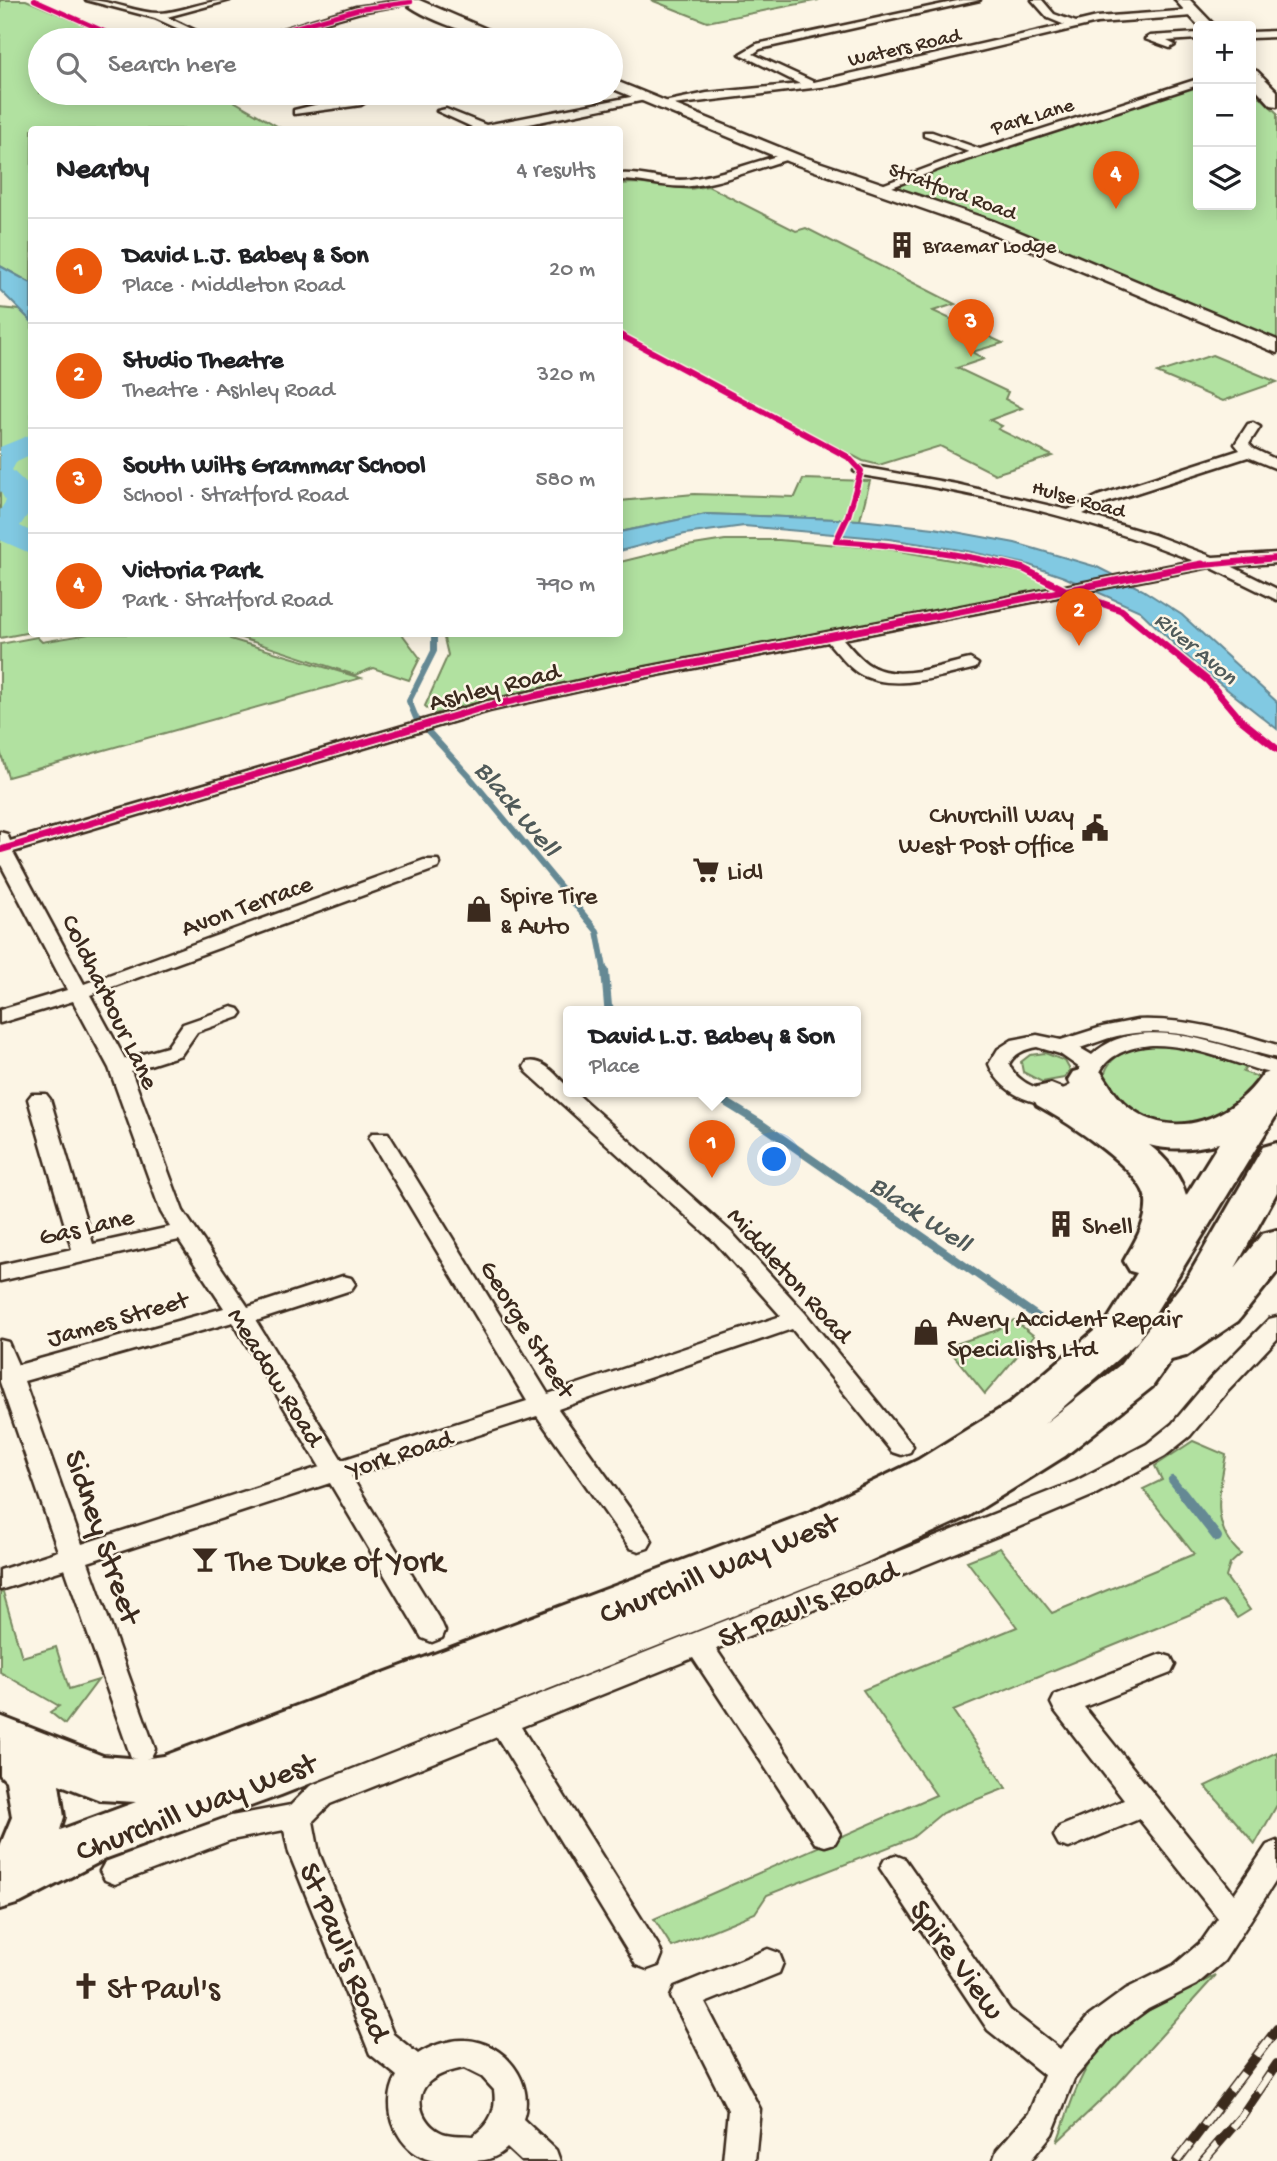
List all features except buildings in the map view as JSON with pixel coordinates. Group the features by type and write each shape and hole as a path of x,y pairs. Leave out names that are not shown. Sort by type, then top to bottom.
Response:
{"highway":[{"path":"1088,1075 1102,1107 1122,1123 1141,1131 1165,1136 1194,1135 1242,1119 1276,1076"},
{"name":"Churchill Way West","path":"0,1738 100,1778 142,1781 166,1778 825,1526 934,1472 1026,1414 1123,1330 1276,1076"},
{"path":"1051,1096 1068,1105 1151,1166 1162,1180 1165,1192 1165,1213 1156,1243 1065,1382"},
{"name":"Churchill Way West","path":"2,1886 89,1842 263,1780 824,1560 952,1504 1049,1444 1117,1393 1152,1357 1205,1283 1277,1156"},
{"path":"1152,1357 1223,1311 1277,1244"},
{"path":"0,1738 31,1773 37,1817 26,1854 2,1886"}],"main road":[{"path":"1182,0 1202,21"},
{"path":"1256,79 1277,101"}],"street":[{"path":"91,0 158,16 184,28"},
{"path":"158,16 225,0"},
{"path":"813,86 750,59 745,54 757,47 975,0"},
{"path":"1037,0 1051,16 1075,25"},
{"path":"293,28 359,9 410,1 476,28"},
{"name":"Waters Road","path":"664,103 713,94 813,86 1116,17 1193,13"},
{"path":"1256,35 1277,34"},
{"path":"1170,45 1150,39 1193,36"},
{"name":"Park Lane","path":"880,188 884,184 978,152 1193,84"},
{"name":"Stratford Road","path":"623,88 788,156 987,225 1277,347"},
{"path":"623,102 646,97"},
{"path":"298,112 331,105"},
{"path":"499,126 607,105"},
{"path":"442,111 472,126"},
{"path":"928,134 978,152"},
{"path":"623,177 640,176 670,183 691,183 788,156"},
{"path":"1253,427 1242,444 1249,452 1277,465"},
{"path":"1070,515 1103,499 1249,452"},
{"name":"Hulse Road","path":"861,471 913,478 1070,515 1213,562 1277,595"},
{"path":"1213,562 1277,558"},
{"name":"Ashley Road","path":"1,845 443,718 606,680 1213,562"},
{"path":"833,638 863,669 879,677 898,677 970,664"},
{"name":"Coldharbour Lane","path":"1,845 119,1068 172,1212 184,1231"},
{"name":"Avon Terrace","path":"0,1017 78,993 431,864"},
{"path":"119,1068 174,1051 190,1028 232,1013"},
{"path":"1063,1046 1114,1031 1152,1025 1191,1028 1276,1076"},
{"path":"1088,1075 1081,1056 1063,1046 1037,1041 1010,1048 1002,1055 999,1064 1005,1079 1013,1086 1036,1095 1051,1096 1074,1091 1088,1075 1100,1055 1119,1044 1138,1040 1163,1040 1198,1045 1276,1076"},
{"name":"Middleton Road","path":"534,1067 563,1093"},
{"name":"Middleton Road","path":"567,1097 724,1238 797,1319 901,1446"},
{"path":"39,1099 85,1254"},
{"name":"George Street","path":"380,1138 542,1405 639,1541"},
{"name":"Gas Lane","path":"0,1273 184,1231"},
{"name":"Meadow Road","path":"184,1231 240,1314 432,1631"},
{"name":"James Street","path":"10,1392 240,1314 344,1284"},
{"name":"York Road","path":"0,1580 542,1405 797,1319"},
{"name":"St Paul's Road","path":"417,2072 381,2044 304,1853 298,1817 320,1795 1011,1520 1085,1488 1156,1450 1181,1430 1277,1325"},
{"name":"Sidney Street","path":"0,1348 10,1392 76,1557 141,1749"},
{"path":"699,1645 825,1834"},
{"path":"1161,1665 1065,1703 1235,1916"},
{"path":"503,1722 647,1955"},
{"path":"1069,1836 1143,1804"},
{"path":"115,1871 253,1822 279,1816 298,1817"},
{"path":"1009,2161 1041,2123 1062,2070 1100,2026 1137,1999 1185,1975 1213,1951 1277,1854"},
{"name":"Spire View","path":"895,1868 999,2020 1062,2070"},
{"path":"739,2161 744,2109 685,1997 768,1962"},
{"path":"447,2055 480,2057 495,2066 505,2078 511,2093 511,2109 506,2125 495,2139 480,2149 462,2154 422,2155 403,2114 408,2085 417,2072 430,2062 447,2055"},
{"path":"506,2125 544,2161"}],"green space":[{"path":"0,0 26,0 92,28 28,28 28,105 241,105 277,126 28,126 28,281 0,266"},
{"path":"651,0 819,0 707,22"},
{"path":"1193,86 1193,210 1256,210 1256,93 1277,113 1277,340 900,191 897,182"},
{"path":"623,184 690,189 708,186 796,231 806,228 955,304 933,311 1003,343 972,352 984,359 957,368 1008,392 1005,399 1022,408 990,420 1002,426 998,429 1053,456 995,474 940,446 879,465 863,461 623,335"},
{"path":"0,308 20,310 28,317 28,633 0,638"},
{"path":"1212,355 1277,382 1223,401 1157,373"},
{"path":"803,479 870,481 860,520 706,514 623,531 623,501 694,494 795,497"},
{"path":"725,540 779,540 887,549 1021,572 1057,588 516,693 434,714 425,706 448,655 444,637 623,637 623,561 681,547"},
{"path":"37,637 42,642 71,637 228,637 361,678 8,777 0,751 0,644"},
{"path":"238,637 404,637 420,658 409,680 373,668 355,675"},
{"path":"1159,1045 1180,1046 1246,1067 1243,1072 1259,1077 1243,1102 1193,1128 1145,1122 1103,1086 1104,1075 1113,1059 1120,1054"},
{"path":"1045,1053 1065,1061 1070,1070 1064,1078 1042,1082 1023,1072 1021,1062 1030,1055"},
{"path":"1014,1320 1034,1336 985,1394 947,1347 997,1330"},
{"path":"1193,1441 1226,1455 1219,1508 1225,1532 1231,1544 1241,1554 1230,1564 1226,1577 1250,1610 1237,1618 1223,1601 953,1711 1006,1788 942,1813 912,1838 767,1895 755,1913 672,1947 654,1919 936,1795 863,1690 1017,1627 967,1561 1000,1548 1052,1613 1194,1554 1143,1489 1162,1480 1155,1466"},
{"path":"3,1592 22,1657 56,1647 69,1689 98,1680 65,1724 50,1712 59,1706 0,1672 0,1593"},
{"path":"1277,1752 1277,1805 1255,1844 1205,1786"},
{"path":"1216,1975 1115,2087 1057,2142 1080,2080 1103,2046 1116,2033 1148,2011"}],"water":[{"path":"0,266 28,281 28,318 0,290"},
{"name":"River Avon","path":"706,514 860,520 934,528 1015,543 1097,567 1143,590 1182,615 1277,702 1277,729 1195,664 1140,611 1064,577 1026,564 967,551 889,539 744,526 685,534 623,550 623,531"}],"waterway":[{"path":"0,466 5,456 28,444"},
{"path":"0,474 20,494 21,501 3,529 28,543"},
{"name":"Black Well","path":"434,637 434,651 409,701 416,718 468,775 597,931 605,973"},
{"name":"Black Well","path":"605,971 608,1006"},
{"name":"Black Well","path":"717,1097 761,1124 1041,1319"},
{"path":"1172,1480 1183,1494"},
{"path":"1182,1492 1217,1537"}],"railway":[{"path":"1177,2161 1277,2029"},
{"path":"1203,2161 1241,2117 1277,2064"}],"cycle path":[{"path":"34,0 97,28"},
{"path":"293,28 359,9 411,2"},
{"path":"623,337 848,457 861,471 848,516 836,541 884,544 965,555 1024,569 1067,591 1121,610 1207,680 1241,720 1277,749"},
{"path":"0,850 485,707 606,680 1213,562 1277,558"}],"place":[{"name":"Victoria Park","path":"1116,209"},
{"name":"Braemar Lodge","path":"902,245"},
{"name":"South Wilts Grammar School","path":"971,357"},
{"name":"Studio Theatre","path":"1079,646"},
{"name":"Churchill Way West Post Office","path":"1095,828"},
{"name":"Lidl","path":"706,870"},
{"name":"Spire Tire & Auto","path":"479,909"},
{"name":"David L.J. Babey & Son","path":"712,1178"},
{"name":"Shell","path":"1061,1224"},
{"name":"Avery Accident Repair Specialists Ltd","path":"926,1332"},
{"name":"The Duke of York","path":"205,1559"},
{"name":"St Paul's","path":"86,1986"}]}
